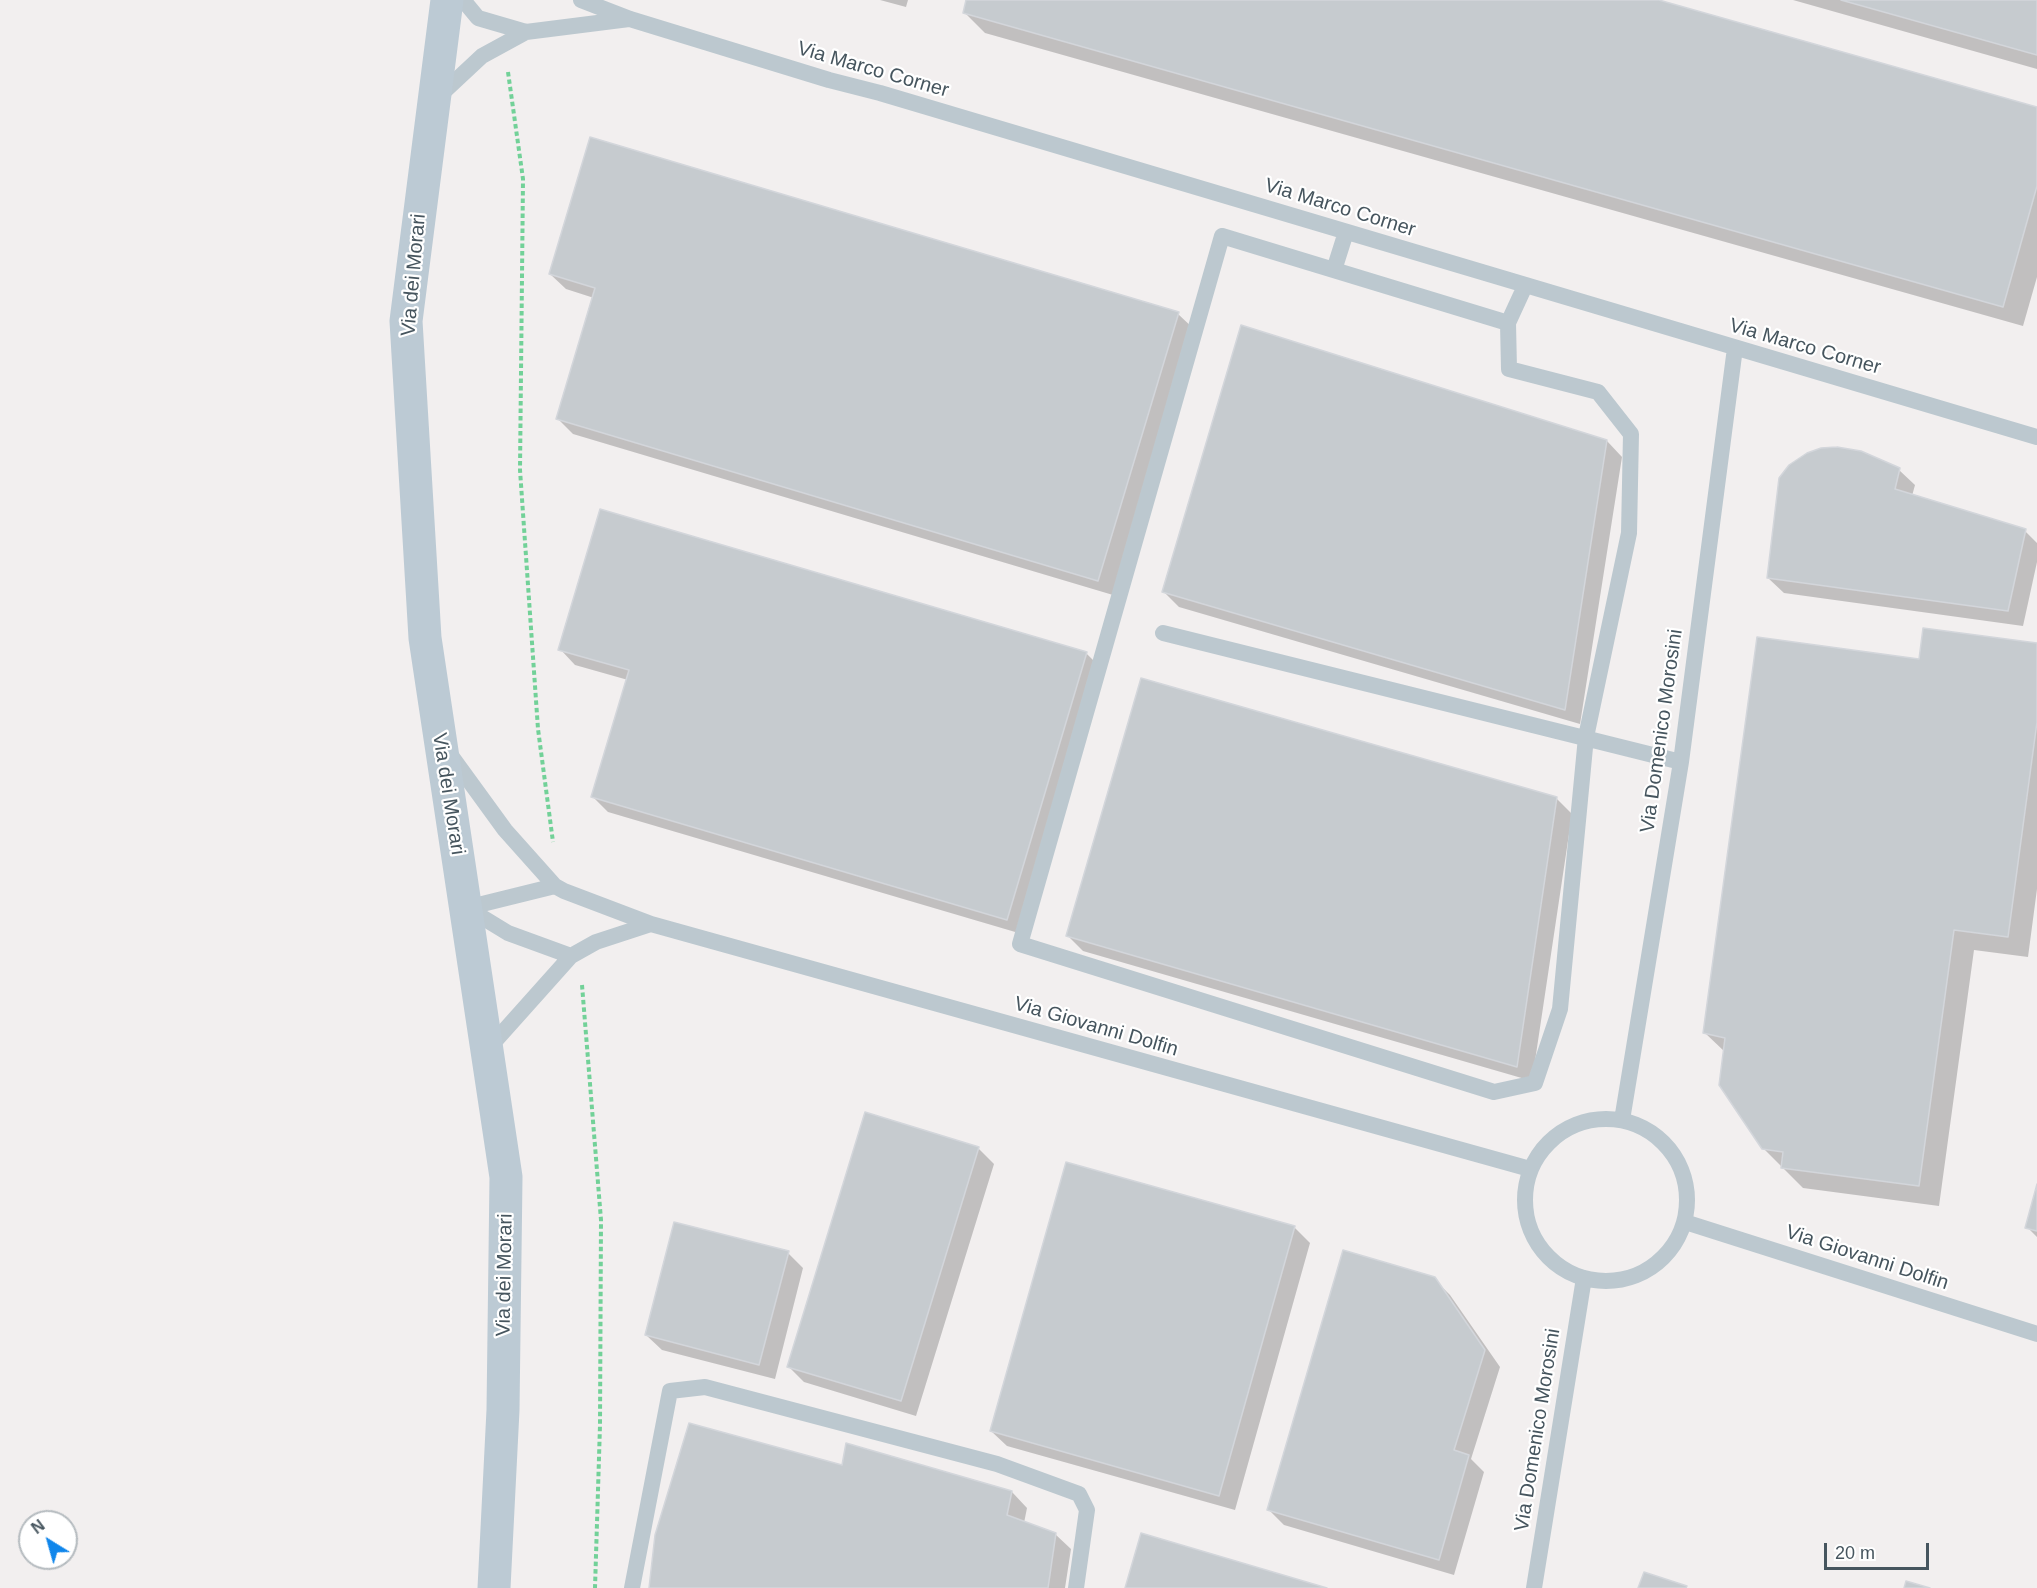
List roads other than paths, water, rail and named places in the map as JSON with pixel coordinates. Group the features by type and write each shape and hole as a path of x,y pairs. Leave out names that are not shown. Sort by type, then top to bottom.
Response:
{"street":[{"name":"Via dei Morari","path":"447,0 406,321 425,638 506,1177 504,1410 494,1588"}],"lane":[{"name":"Via Marco Corner","path":"463,0 478,18 526,32"},
{"name":"Via Marco Corner","path":"581,0 630,19 2037,437"},
{"name":"Via Marco Corner","path":"434,100 482,56 507,40 526,32 630,19"},
{"path":"1334,270 1346,232"},
{"path":"1508,323 1222,236 1020,944 1494,1092 1535,1083 1560,1009 1586,737 1629,533 1631,434 1598,392 1509,369 1508,323 1525,286"},
{"name":"Via Domenico Morosini","path":"1622,1120 1681,762 1735,348"},
{"path":"1163,633 1681,762"},
{"name":"Via Giovanni Dolfin","path":"439,739 505,830 560,888 651,924 1530,1169"},
{"path":"466,908 560,888"},
{"path":"466,908 508,933 576,955"},
{"path":"486,1051 576,955 596,942 651,924"},
{"path":"1594,1119 1622,1120 1647,1129 1668,1147 1682,1169 1687,1195 1685,1222 1674,1245 1656,1264 1634,1276 1609,1281 1584,1278 1559,1267 1540,1247 1528,1223 1524,1196 1530,1169 1545,1146 1568,1128 1594,1119"},
{"name":"Via Giovanni Dolfin","path":"1685,1222 2037,1334"},
{"name":"Via Domenico Morosini","path":"1534,1588 1584,1278"},
{"path":"632,1588 670,1390 705,1387 997,1464 1079,1494 1087,1510 1076,1588"}]}
